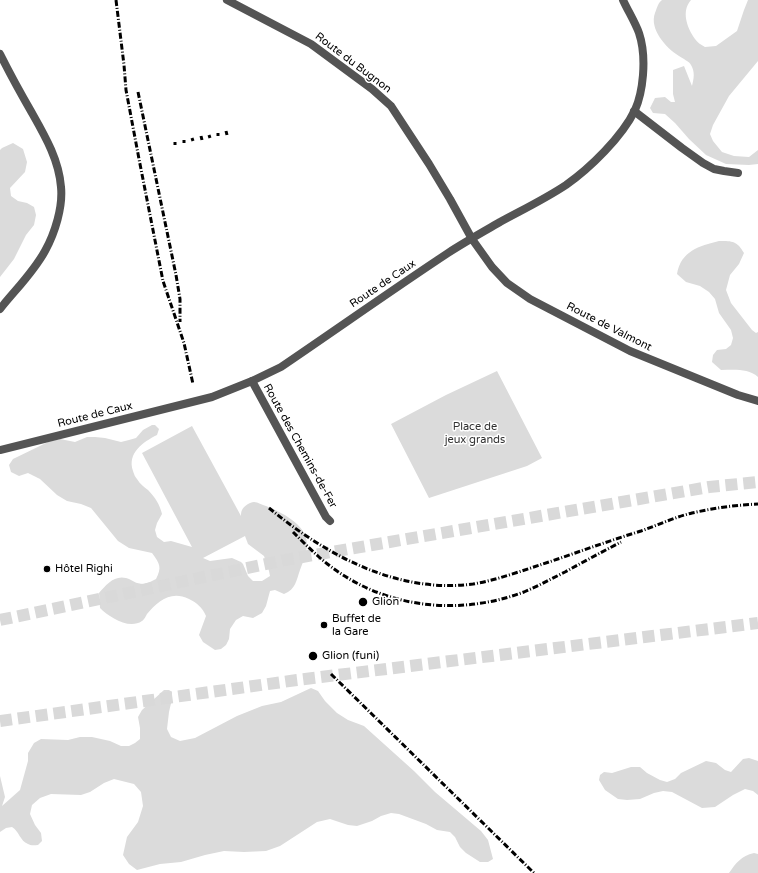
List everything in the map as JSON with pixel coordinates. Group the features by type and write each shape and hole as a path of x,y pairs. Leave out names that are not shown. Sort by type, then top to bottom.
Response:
{"street":[{"name":"Route du Bugnon","path":"227,0 311,44 372,89 391,106 429,164 472,239"},
{"name":"Route de Caux","path":"0,450 212,397 252,381 281,367 449,253 567,184 584,171 613,142 626,125 638,102 642,88 642,49 639,34 623,0"},
{"path":"0,54 54,156 60,176 61,201 58,219 46,250 32,270 0,309"},
{"path":"634,111 702,163 724,171 738,173"},
{"name":"Route de Valmont","path":"472,239 492,267 517,290 530,299 630,351 738,395 758,401"},
{"name":"Route des Chemins-de-Fer","path":"252,381 326,517 330,521"}],"green space":[{"path":"662,0 691,0 686,9 686,20 692,35 705,47 716,46 737,31 748,0 758,0 758,61 729,96 713,125 710,134 713,141 722,152 734,156 749,157 758,150 758,164 726,164 706,155 665,114 653,113 650,108 655,98 665,97 671,102 675,102 673,94 673,70 684,66 692,86 694,78 694,73 690,64 674,53 664,43 654,25 655,13"},
{"path":"13,143 23,149 27,162 25,172 10,188 11,196 18,201 27,203 34,207 36,215 34,225 26,235 14,259 0,277 0,150"},
{"path":"719,241 734,242 744,253 739,264 730,275 726,290 731,303 752,330 756,333 758,332 758,377 745,371 721,370 712,362 713,355 717,350 726,349 731,345 733,338 731,330 719,313 715,299 709,292 700,286 686,282 677,274 682,260 692,251"},
{"name":"Place de jeux grands","path":"497,371 542,458 527,466 429,498 391,424 446,395"},
{"path":"152,425 155,425 159,429 157,435 146,441 134,454 132,459 133,471 141,484 153,495 160,507 162,514 155,530 157,537 164,542 171,541 192,547 142,453 192,426 241,516 242,510 249,503 257,502 285,515 298,525 306,536 306,553 296,581 291,590 284,594 275,590 270,591 266,606 262,613 253,618 243,616 236,620 230,629 229,639 226,645 221,649 215,650 203,642 199,635 206,616 197,604 189,599 176,596 165,598 151,609 143,620 131,624 120,621 104,612 100,608 99,593 104,587 114,579 122,577 141,584 148,583 156,579 159,566 155,557 152,553 129,548 118,541 91,508 67,501 57,495 40,479 28,473 19,476 11,472 9,465 13,459 48,442 60,439 75,442 87,437 95,437 121,442 136,438 143,430","holes":["245,536 248,544 264,556 270,576 262,581 253,581 248,576 243,564 232,558 210,561 203,558"]},
{"path":"311,688 318,691 325,701 337,713 348,720 364,726 435,792 481,831 488,840 493,859 488,862 480,862 460,847 455,837 450,832 437,830 426,824 399,814 391,813 357,826 348,825 330,819 317,822 280,846 266,851 224,851 181,862 160,864 137,870 129,864 123,855 127,837 138,822 143,806 141,792 134,784 114,779 104,783 90,792 81,795 51,794 40,798 32,805 30,814 41,833 42,841 38,845 30,845 25,843 12,827 6,828 0,832 0,776 5,797 2,806 20,790 28,761 28,753 34,743 41,739 68,740 80,737 92,737 110,741 121,746 129,746 140,739 138,717 142,710 164,690 169,690 172,692 172,699 167,729 171,737 180,741 195,738 237,716 262,706 281,702"},
{"path":"749,758 758,761 758,795 753,791 745,789 715,807 702,808 672,792 663,791 640,799 618,799 605,790 599,780 600,775 604,772 612,773 631,767 640,767 647,773 667,782 675,779 681,773 706,761 716,763 725,770 731,772 743,759"},
{"path":"754,853 758,854 758,873 729,873 739,860"}],"tunnel":[{"path":"0,620 285,560 709,487 758,482"},
{"path":"0,721 297,680 758,623"}],"railway":[{"path":"116,0 126,90 163,281 184,343 193,384"},
{"path":"138,92 176,275 180,299 180,322"},
{"path":"226,131 227,135"},
{"path":"201,136 202,140"},
{"path":"269,508 314,541 364,567 390,577 417,583 445,586 473,584 500,578 692,513 725,507 758,504"},
{"path":"293,532 319,557 341,574 365,587 390,597 417,603 443,606 470,605 497,600 524,592 621,542"},
{"path":"331,674 534,873"}],"place":[{"name":"Hôtel Righi","path":"47,569"},
{"name":"Glion","path":"363,602"},
{"name":"Buffet de la Gare","path":"324,625"},
{"name":"Glion (funi)","path":"313,656"}]}
